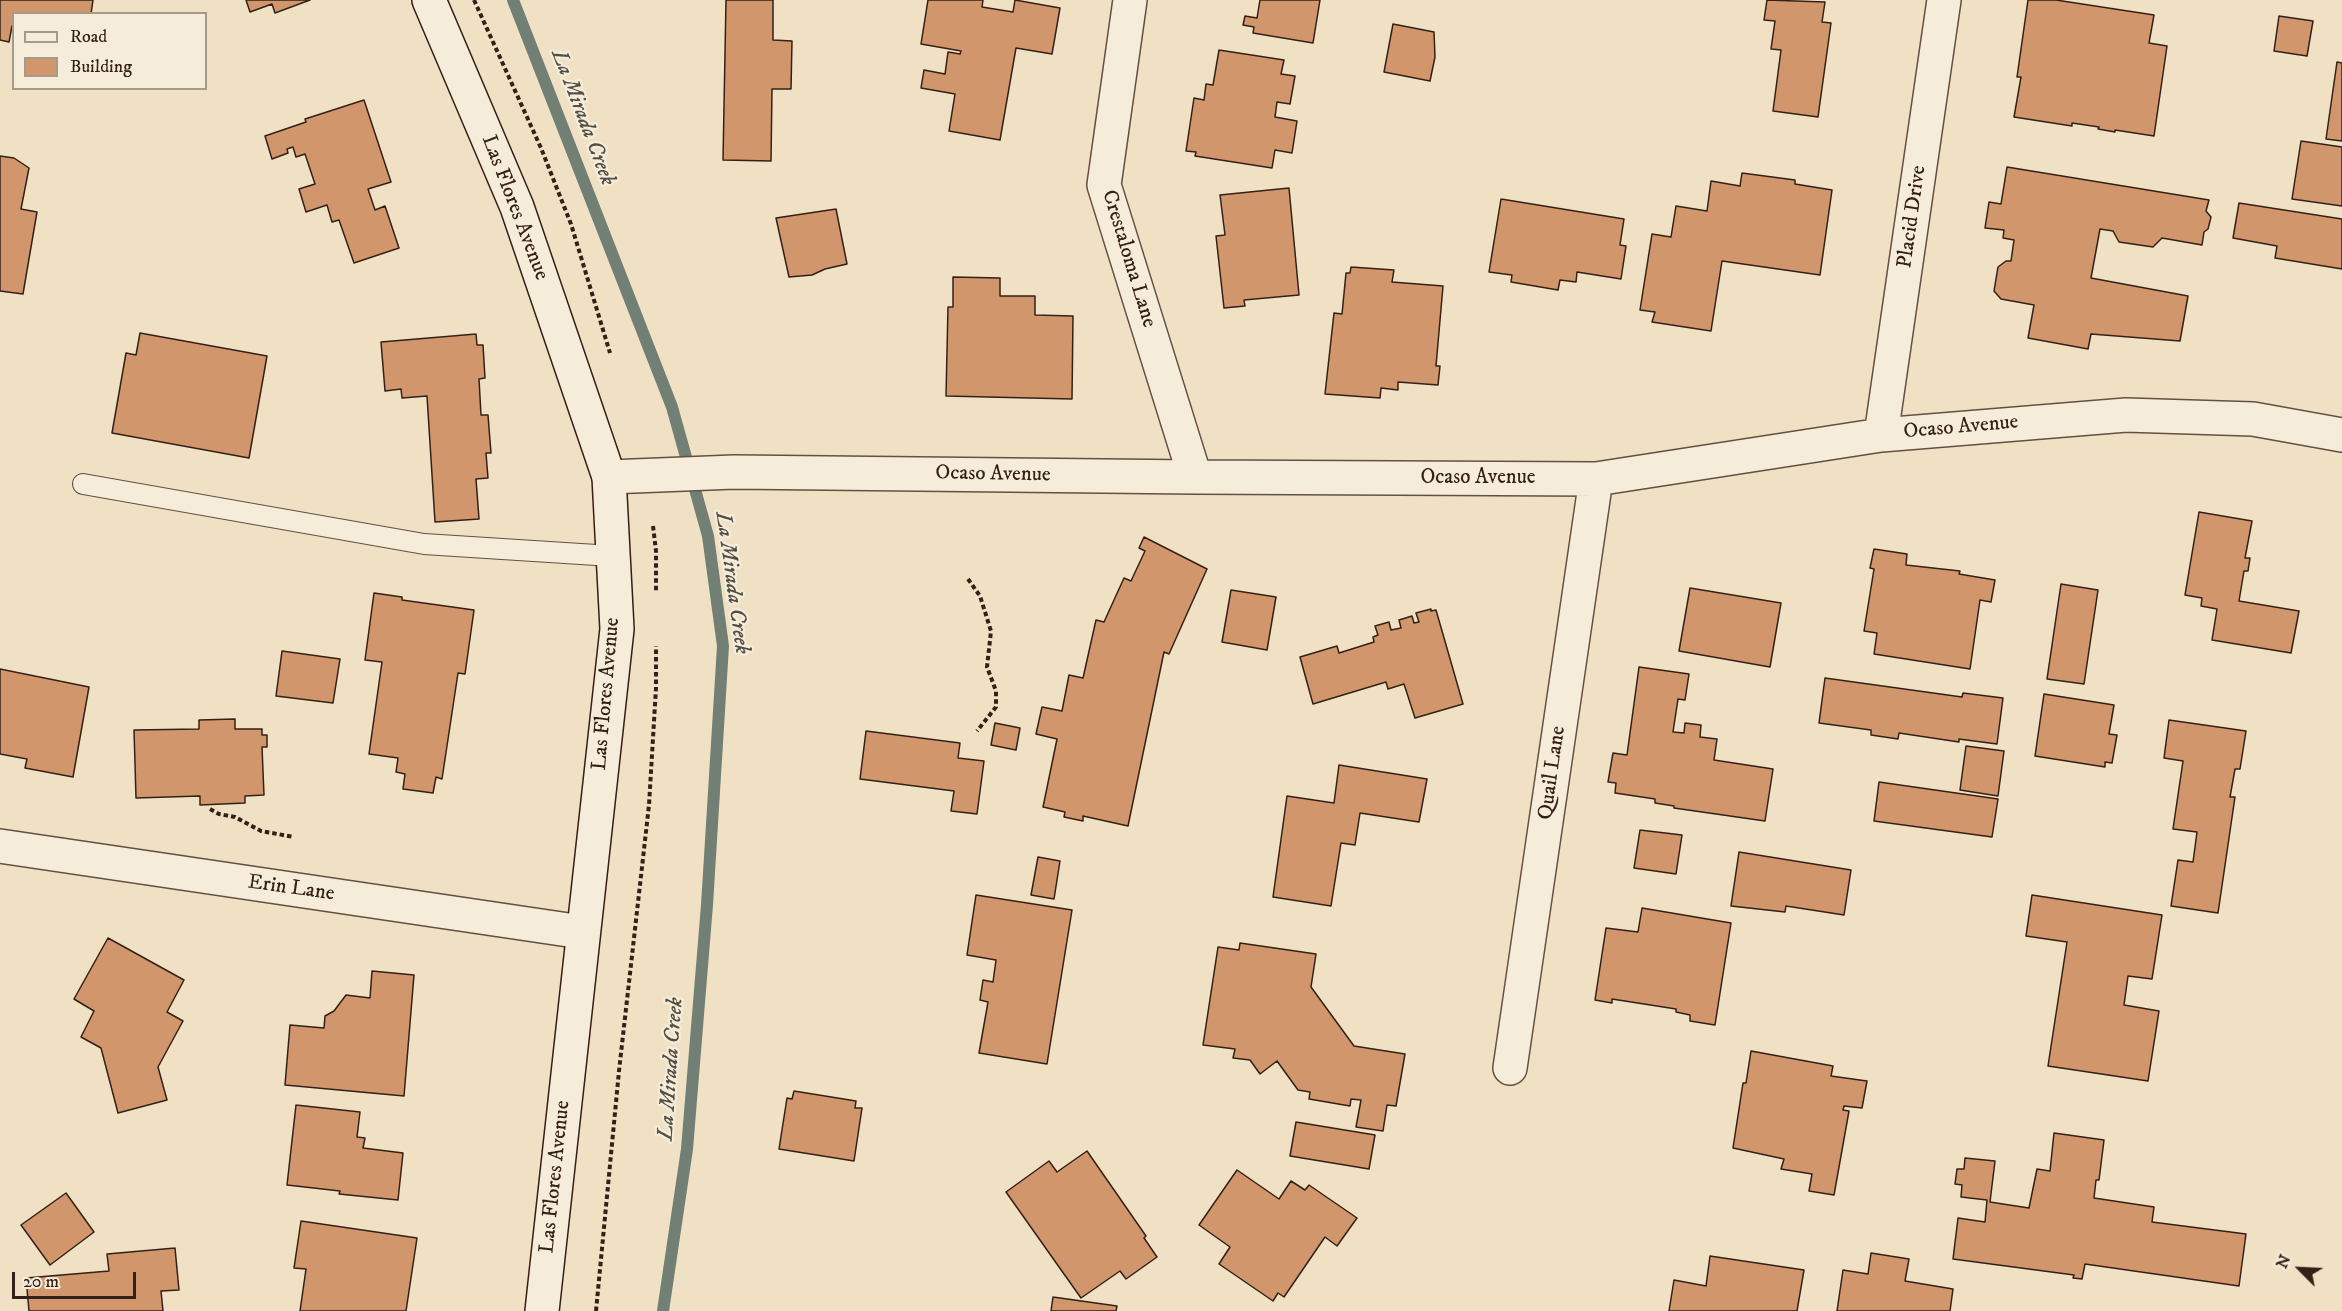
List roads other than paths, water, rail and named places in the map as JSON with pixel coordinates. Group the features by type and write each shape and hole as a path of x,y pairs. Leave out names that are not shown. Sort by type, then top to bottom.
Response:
{"street":[{"name":"Las Flores Avenue","path":"429,0 517,207 609,477 617,629 542,1311"},
{"name":"Crestaloma Lane","path":"1130,0 1104,185 1196,477"},
{"name":"Placid Drive","path":"1881,435 1944,0"},
{"name":"Ocaso Avenue","path":"609,477 734,472 1596,479 1881,435 2126,415 2253,419 2342,435"},
{"name":"Quail Lane","path":"1510,1068 1596,479"},
{"name":"Erin Lane","path":"0,846 582,932"}],"lane":[{"path":"83,484 424,544 612,556"}],"waterway":[{"name":"La Mirada Creek","path":"513,0 672,407 708,536 723,646 707,905 687,1149 663,1311"}]}
